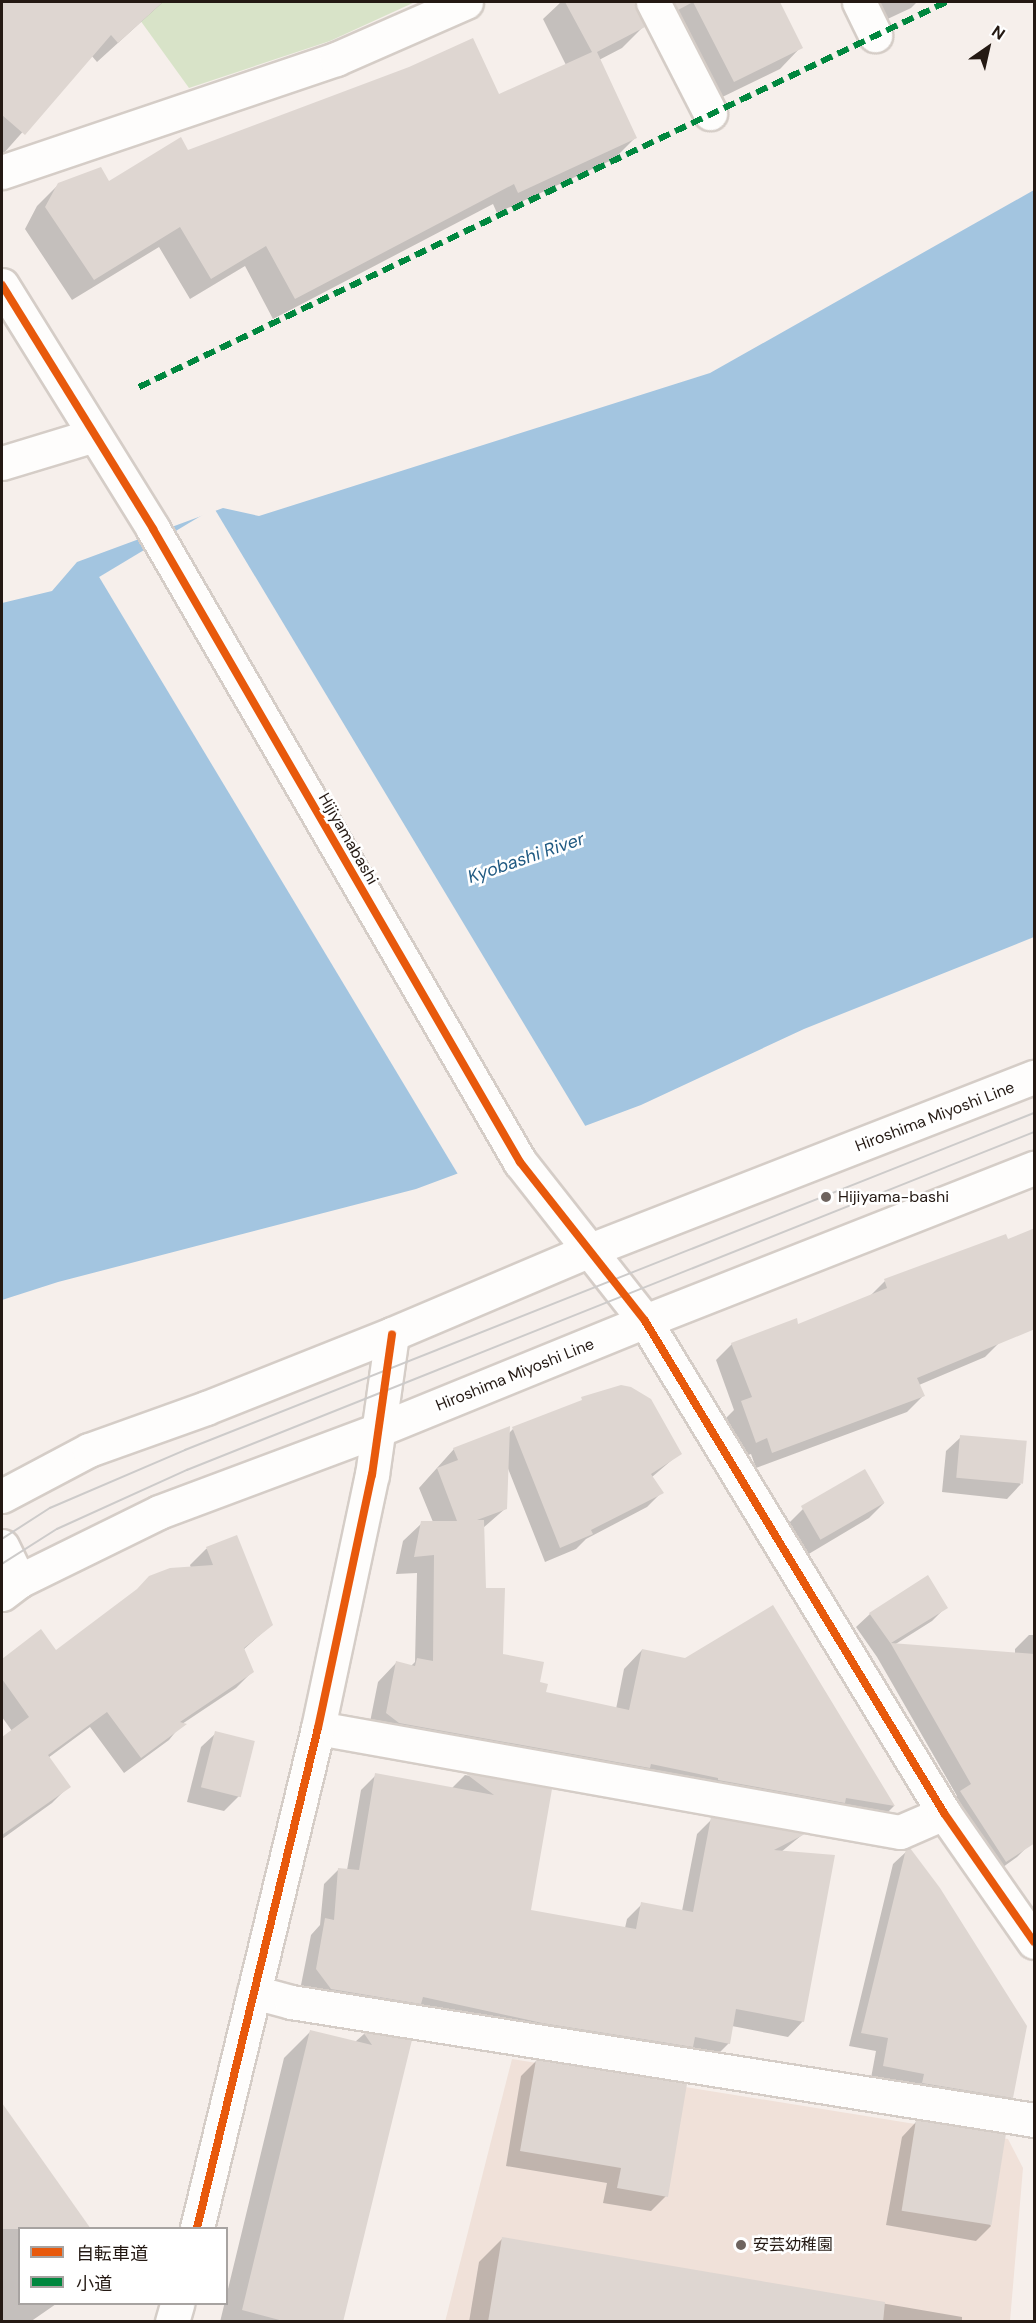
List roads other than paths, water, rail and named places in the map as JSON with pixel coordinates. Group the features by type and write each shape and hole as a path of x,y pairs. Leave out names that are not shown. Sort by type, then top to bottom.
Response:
{"street":[{"path":"2,172 336,59 466,2"},
{"path":"653,2 711,113"},
{"path":"859,2 874,36"},
{"name":"Hijiyamabashi","path":"2,285 153,529 520,1162 645,1322 944,1813 1035,1942"},
{"path":"2,463 94,435"},
{"name":"Hiroshima Miyoshi Line","path":"2,1496 89,1450 206,1408 392,1334 590,1250 1035,1077"},
{"name":"Hiroshima Miyoshi Line","path":"10,1587 159,1512 378,1430 1035,1168"},
{"path":"196,2227 318,1728 372,1475 392,1334"},
{"path":"2,1546 10,1587"},
{"path":"318,1728 900,1832 944,1813"},
{"path":"254,1992 291,2002 1035,2120"},
{"path":"172,2322 177,2305"}],"water":[{"name":"Kyobashi River","path":"1034,190 1034,937 804,1029 641,1105 416,1189 58,1282 2,1300 2,603 52,591 77,562 223,508 259,516 710,373"}],"tram line":[{"path":"2,1539 50,1508 185,1450 1034,1113"},
{"path":"2,1564 57,1529 187,1470 1034,1132"}],"place":[{"name":"Hijiyama-bashi","path":"826,1197"},
{"name":"安芸幼稚園","path":"741,2245"}]}
